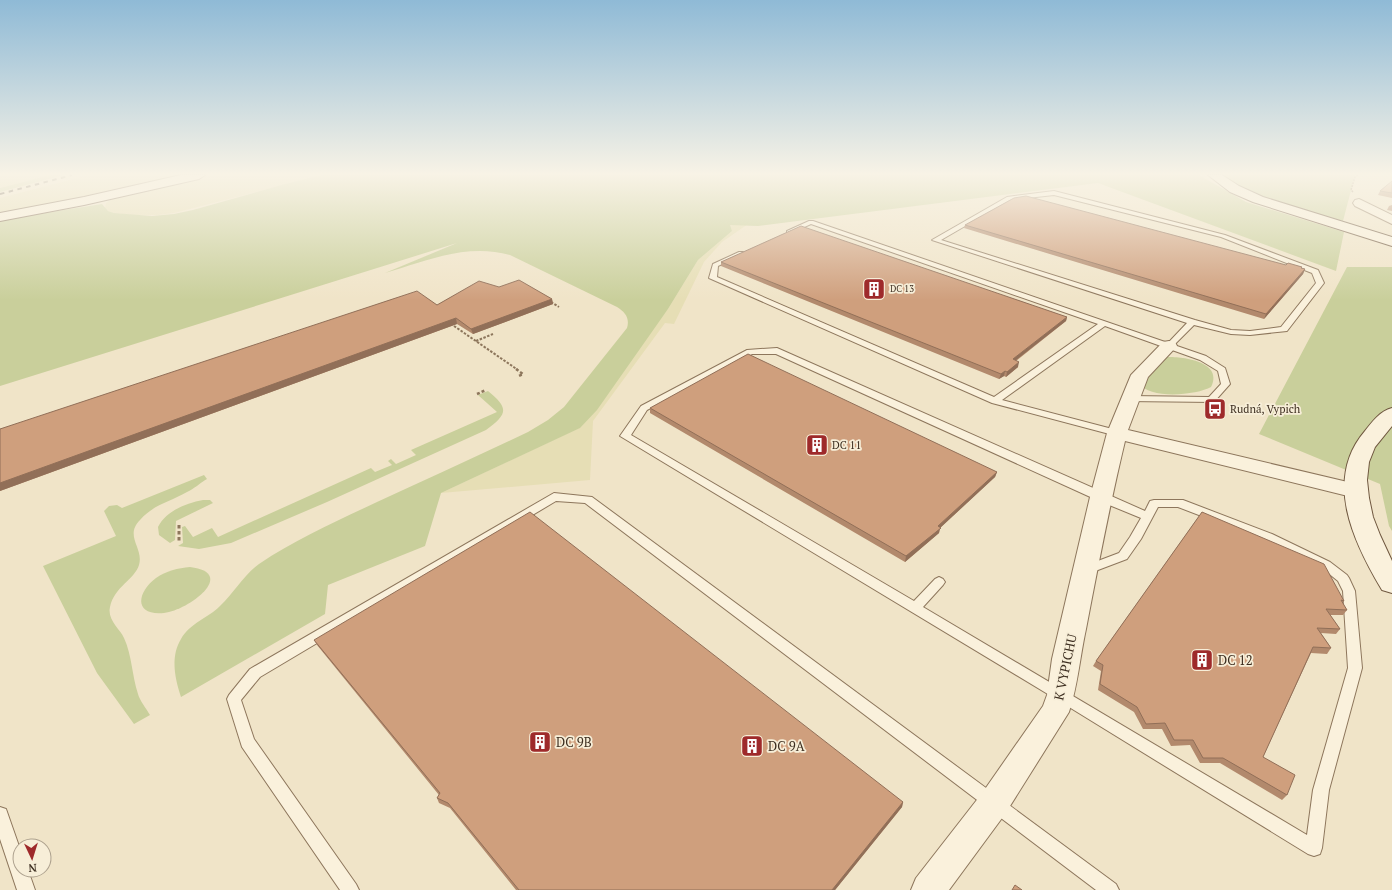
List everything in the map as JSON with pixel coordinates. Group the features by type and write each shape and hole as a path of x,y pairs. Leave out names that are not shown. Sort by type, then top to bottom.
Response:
{"main road":[{"path":"1317,217 1392,242"},
{"path":"1392,414 1373,434 1363,448 1357,464 1355,477 1356,492 1365,529 1376,554 1392,583"}],"street":[{"name":"K VYPICHU","path":"928,890 994,803 1055,712 1061,695 1066,659 1101,497 1117,432 1129,399 1140,375 1169,346"},
{"path":"1117,432 1356,492"}],"lane":[{"path":"977,217 935,240 1192,322 1231,332 1250,333 1284,329 1320,283 1315,272 1223,236 1146,217"},
{"path":"783,234 811,222 1203,358 1222,370 1226,384 1211,400 1129,399"},
{"path":"749,250 715,265 713,278 995,400 1117,432"},
{"path":"1169,346 1192,322"},
{"path":"995,400 1104,323"},
{"path":"1085,571 1123,556 1135,539 1154,504 1179,503 1268,537 1326,565 1343,578 1349,591 1355,668 1321,790 1314,848 1061,695 625,436 644,408 750,352 777,351 1101,497 1147,516"},
{"path":"350,890 247,742 234,699 255,673 554,497 588,500 1110,890"},
{"path":"915,608 939,582"},
{"path":"0,815 26,890"}],"path":[{"path":"547,300 559,307"},
{"path":"454,326 523,374 519,376"},
{"path":"476,341 494,334"},
{"path":"477,394 486,390"},
{"path":"179,526 179,543"}],"shaded area":[{"path":"748,224 722,242 704,262 674,324 665,323 593,421 590,480 441,493 579,428 668,309 698,260 732,231 729,225"}],"green space":[{"path":"22,217 833,217 758,226 730,225 732,231 698,260 668,309 597,410 580,428 441,493 425,546 328,585 325,614 181,697 175,675 175,661 181,639 189,629 220,606 253,569 287,546 377,502 528,432 548,420 564,407 627,328 627,318 617,307 510,255 494,252 462,252 446,255 385,273 457,243 0,386 0,220"},
{"path":"1189,217 1293,217 1344,232 1336,271"},
{"path":"1328,217 1344,217 1343,221"},
{"path":"1347,267 1392,267 1392,531 1389,526 1380,484 1259,434"},
{"path":"1165,357 1190,359 1206,366 1212,371 1213,378 1211,387 1185,394 1162,394 1152,392 1144,388 1139,383"},
{"path":"488,391 500,402 503,411 499,420 486,430 327,502 231,543 199,549 178,546 183,543 182,527 185,526 193,537 212,528 218,537 371,468 375,472 392,465 388,461 391,459 396,464 416,455 411,450 497,412 478,395"},
{"path":"204,475 207,479 190,491 151,510 140,520 134,531 134,537 140,559 139,565 137,570 116,594 110,607 110,616 127,645 139,697 150,715 134,724 97,673 43,566 116,536 104,511 109,506 117,505 122,508"},
{"path":"210,500 213,503 176,521 175,540 170,543 159,535 158,527 171,512 190,503"},
{"path":"190,567 204,571 210,576 209,583 196,599 174,610 164,613 147,611 143,607 141,602 142,596 149,584 156,578 172,570"}],"building":[{"path":"980,217 1103,217 1286,265 1288,263 1305,269 1266,314 965,225"},
{"name":"DC 13","path":"801,226 1067,317 1013,359 1019,362 1007,372 1005,371 1001,374 721,262"},
{"path":"519,280 552,299 471,329 456,318 0,483 0,429 417,291 437,305 479,281 499,287"},
{"name":"DC 11","path":"748,354 997,472 938,526 941,528 906,556 650,408"},
{"name":"DC 9B","path":"530,512 903,802 832,890 519,890 448,803 437,798 440,793 314,640"},
{"name":"DC 12","path":"1202,512 1324,564 1344,601 1341,600 1347,610 1326,609 1340,629 1317,628 1331,648 1313,647 1263,757 1295,775 1287,795 1223,758 1203,758 1193,740 1174,740 1165,723 1146,724 1137,707 1100,684 1103,665 1096,661"},
{"path":"1015,885 1022,890 1012,890"}],"place":[{"name":"DC 13","path":"874,289"},
{"name":"Rudná, Vypich","path":"1215,409"},
{"name":"DC 11","path":"817,445"},
{"name":"DC 12","path":"1202,660"},
{"name":"DC 9B","path":"540,742"},
{"name":"DC 9A","path":"752,746"}]}
